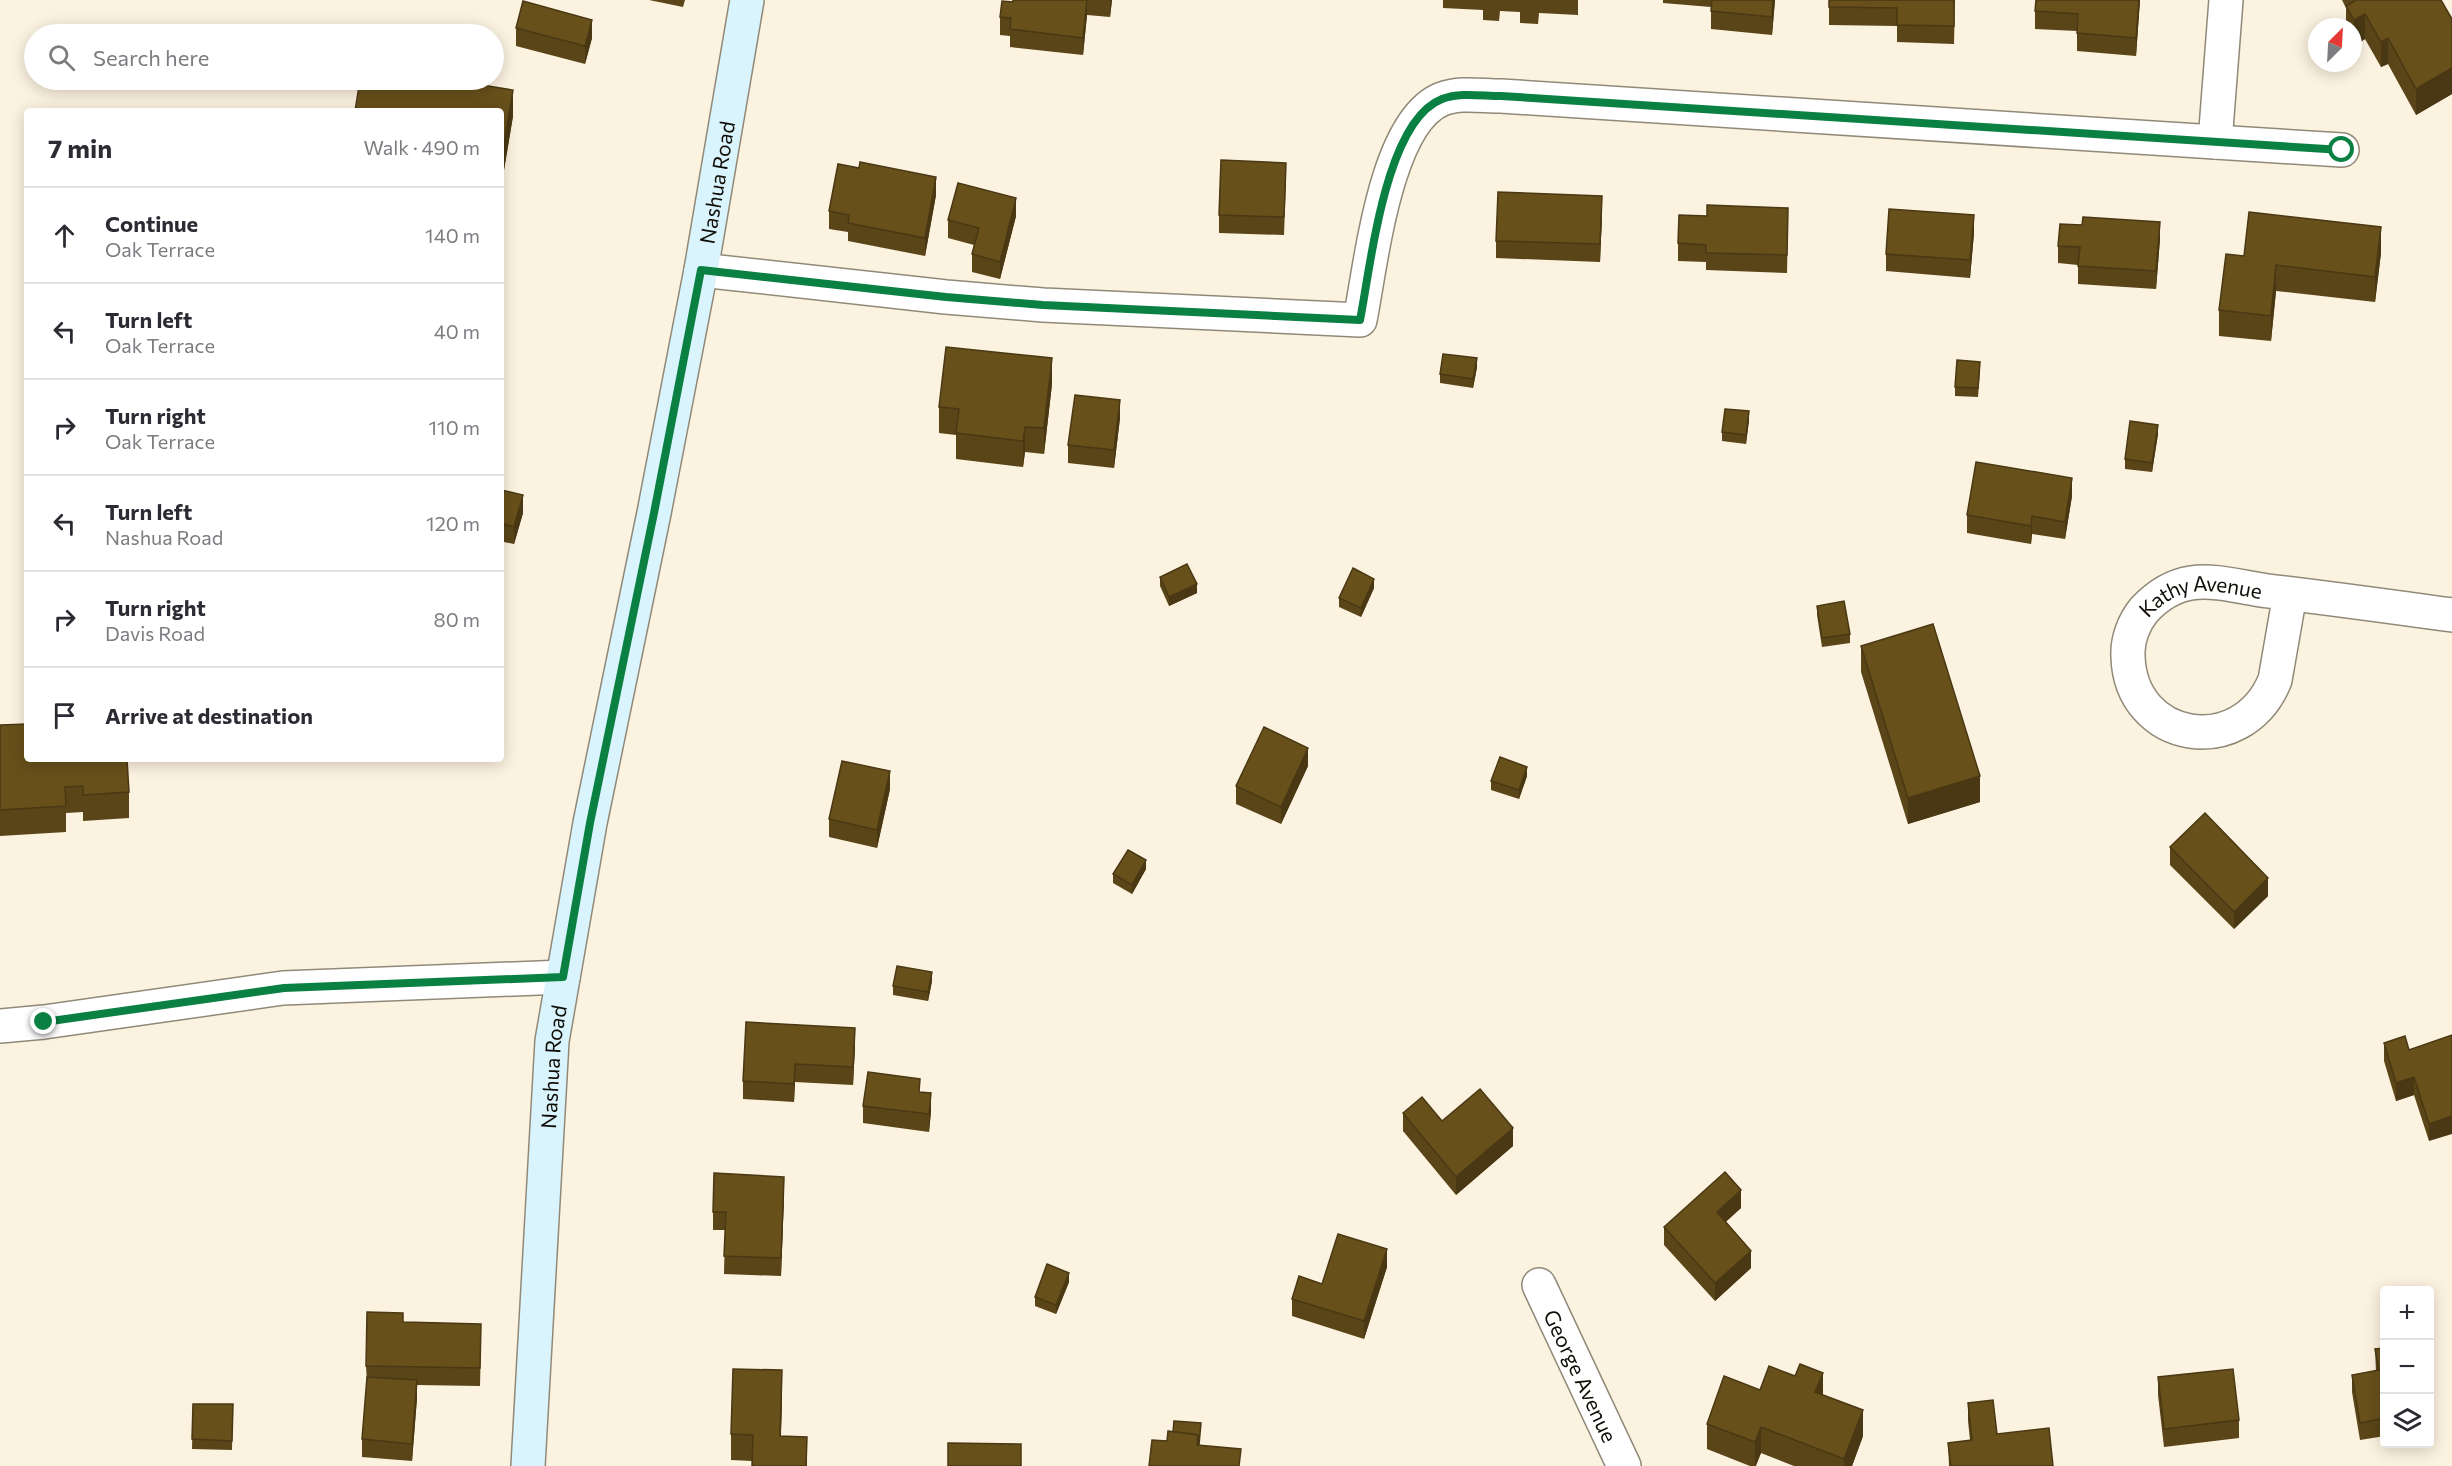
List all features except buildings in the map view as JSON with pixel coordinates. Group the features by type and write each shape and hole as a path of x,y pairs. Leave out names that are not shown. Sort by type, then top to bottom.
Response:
{"main road":[{"name":"Nashua Road","path":"528,1466 552,1041 590,823 701,270 747,0"}],"street":[{"path":"2215,142 2226,0"},
{"path":"701,270 946,297 1043,305 1360,320 1385,194 1402,144 1420,114 1431,105 1453,96 1501,96 2342,150"},
{"name":"Kathy Avenue","path":"2290,594 2274,680 2265,699 2251,716 2225,729 2196,733 2169,724 2145,706 2131,681 2128,652 2135,624 2153,601 2178,586 2206,583 2452,615"},
{"path":"0,1026 284,988 563,977"},
{"name":"George Avenue","path":"1539,1285 1624,1466"}],"route":[{"path":"44,1022 284,988 563,977 590,823 701,270 946,297 1043,305 1360,320 1389,177 1402,144 1420,114 1431,105 1441,99 1465,95 2342,150"}]}
